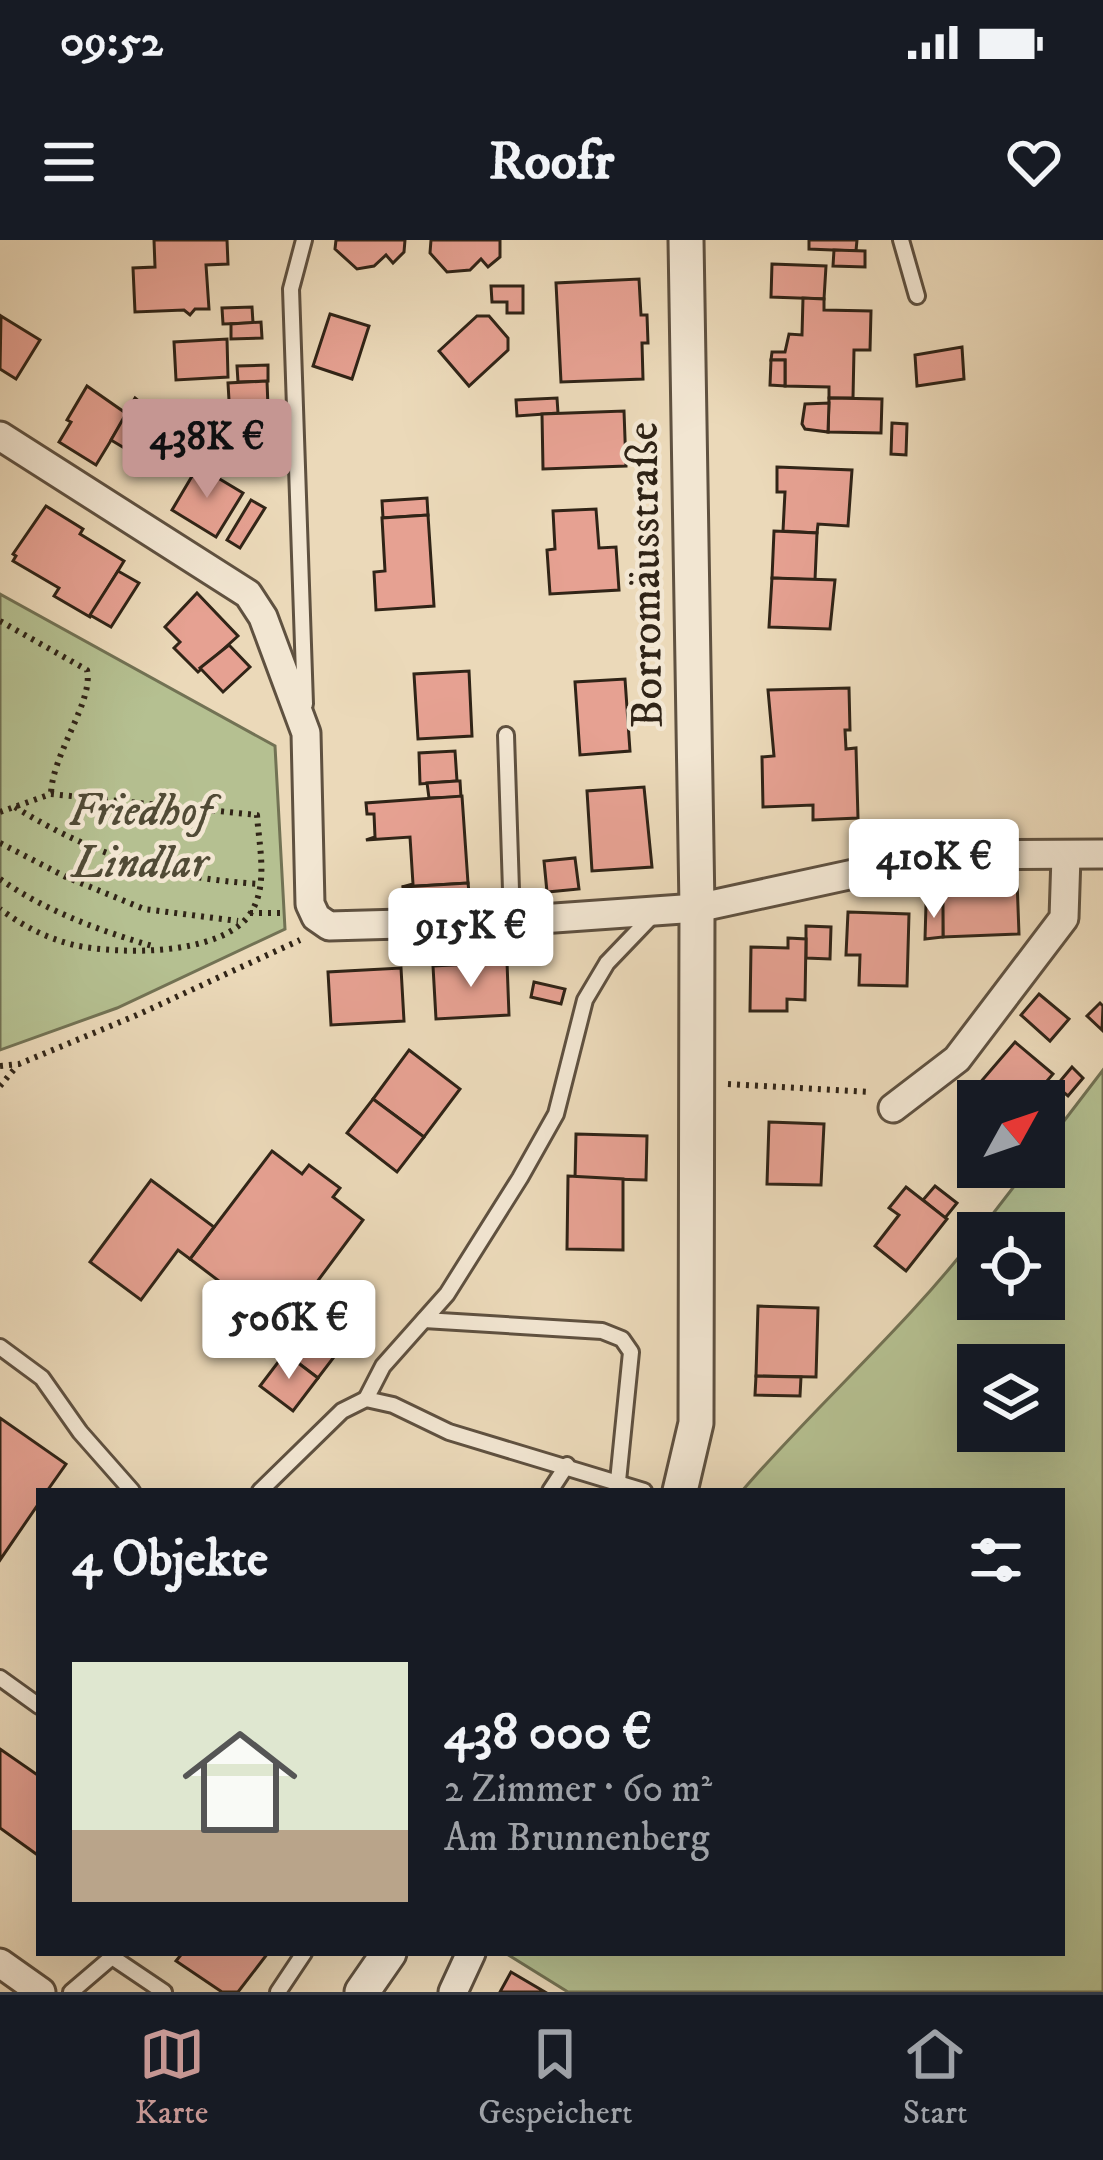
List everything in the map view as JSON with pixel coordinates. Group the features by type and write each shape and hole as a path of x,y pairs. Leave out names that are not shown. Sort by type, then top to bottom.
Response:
{"street":[{"name":"Borromäusstraße","path":"681,1488 697,1423 698,908 686,240"},
{"path":"0,436 248,594 263,617 306,733 310,904 316,917 329,926 656,912 698,908 941,855 1103,854"},
{"path":"893,1108 957,1059 1064,918 1066,856"},
{"path":"362,1992 385,1956"},
{"path":"453,1992 470,1956"},
{"path":"0,1964 41,1992"}],"lane":[{"path":"304,240 291,290 306,733"},
{"path":"901,240 917,296"},
{"path":"506,735 512,921"},
{"path":"263,1488 342,1411 366,1399 383,1366 447,1294 482,1243 556,1114 585,1000 607,963 656,912"},
{"path":"366,1399 619,1488 632,1352 622,1339 602,1330 424,1320"},
{"path":"0,1347 42,1378 80,1432 129,1488"},
{"path":"552,1488 567,1466"},
{"path":"0,1678 36,1704"},
{"path":"278,1992 302,1956"},
{"path":"71,1992 112,1957 164,1992"}],"path":[{"path":"0,621 87,670 91,686 68,730 50,794"},
{"path":"0,812 50,794 257,815 261,884 242,922 218,936 172,951 77,946 26,928 0,909"},
{"path":"15,807 122,861 215,881 261,884"},
{"path":"0,843 144,909 242,922"},
{"path":"0,879 98,927 172,951"},
{"path":"0,1066 19,1064 137,1015 329,926"},
{"path":"0,1086 19,1064"},
{"path":"696,1082 867,1090 893,1108"}],"green space":[{"name":"Friedhof Lindlar","path":"0,594 275,746 285,929 117,1008 0,1050"},
{"path":"1103,1070 1103,1992 568,1992 510,1956 1065,1956 1065,1488 745,1488 957,1259 957,1320 1065,1320 1065,1212 994,1212 1013,1188 1065,1188 1065,1120"}],"building":[{"path":"154,240 227,240 228,264 206,265 209,309 195,309 190,315 184,310 135,312 133,268 155,267"},
{"path":"336,240 405,240 404,252 393,263 386,255 374,266 357,269 335,249"},
{"path":"431,240 500,240 500,257 488,267 481,259 470,270 447,272 430,253"},
{"path":"809,240 857,240 856,251 809,249"},
{"path":"834,250 865,251 865,267 833,266"},
{"path":"772,264 826,266 824,299 771,297"},
{"path":"639,279 641,315 647,315 643,379 561,382 556,283"},
{"path":"491,286 523,286 523,313 507,313 507,302 492,302"},
{"path":"803,298 824,299 824,310 871,311 870,350 854,350 853,398 829,398 829,387 785,386 785,360 771,360 772,352 785,352 789,334 802,335"},
{"path":"252,307 253,323 223,324 222,308"},
{"path":"330,314 369,326 352,379 313,366"},
{"path":"1,316 40,340 16,379 0,369"},
{"path":"477,316 489,316 508,338 508,350 469,386 439,351"},
{"path":"261,322 262,338 231,339 231,324"},
{"path":"227,339 228,377 176,380 174,342"},
{"path":"962,347 964,379 917,386 915,355"},
{"path":"771,360 785,360 785,386 770,385"},
{"path":"268,365 268,381 238,382 237,366"},
{"path":"267,381 269,433 231,435 228,383"},
{"path":"87,386 127,414 96,465 59,442"},
{"path":"135,398 159,418 136,455 111,440"},
{"path":"557,398 558,413 517,416 516,400"},
{"path":"829,398 882,399 881,433 828,432"},
{"path":"829,403 828,432 805,429 805,404"},
{"path":"285,406 286,432 269,433 268,407"},
{"path":"624,411 626,466 543,469 542,414"},
{"path":"892,423 907,424 906,455 891,454"},
{"path":"198,466 243,493 216,537 172,510"},
{"path":"777,467 852,470 848,526 818,524 817,533 783,531 785,492 777,492"},
{"path":"427,498 428,515 383,518 382,501"},
{"path":"251,500 265,508 240,548 227,540"},
{"path":"46,506 124,561 90,617 54,596 59,588 13,561 13,554"},
{"path":"596,509 599,548 616,547 619,590 550,594 547,550 555,549 553,511"},
{"path":"428,515 434,606 376,610 374,572 385,571 382,518"},
{"path":"774,531 817,533 815,580 772,578"},
{"path":"118,571 139,583 111,627 90,615"},
{"path":"772,578 835,580 830,629 769,627"},
{"path":"197,593 238,636 198,672 174,648 180,642 165,627"},
{"path":"229,645 250,667 223,692 200,668"},
{"path":"469,671 472,736 418,739 414,674"},
{"path":"625,679 630,751 580,755 575,682"},
{"path":"849,688 846,749 856,748 858,818 813,820 813,805 763,807 762,757 774,756 768,690"},
{"path":"455,751 457,781 420,784 419,753"},
{"path":"460,781 461,797 429,798 427,783"},
{"path":"644,787 652,867 592,871 587,791"},
{"path":"462,796 468,883 402,887 413,884 410,837 366,840 375,837 374,814 367,814 366,803"},
{"path":"575,858 579,889 547,892 544,861"},
{"path":"1017,880 1019,934 943,937 942,881"},
{"path":"468,883 470,901 404,905 403,887"},
{"path":"943,904 943,937 925,939 926,905"},
{"path":"848,912 909,914 907,986 859,985 860,955 846,955"},
{"path":"806,926 831,927 830,959 806,958"},
{"path":"788,938 806,939 805,1000 787,999 787,1011 750,1011 751,947 788,948"},
{"path":"507,962 509,1015 436,1019 433,966"},
{"path":"401,968 404,1021 331,1025 328,972"},
{"path":"534,982 565,989 561,1004 531,997"},
{"path":"1039,994 1069,1019 1050,1041 1021,1015"},
{"path":"1100,1003 1103,1006 1102,1030 1087,1016"},
{"path":"1015,1042 1053,1074 1048,1080 982,1080"},
{"path":"409,1050 460,1089 424,1137 373,1099"},
{"path":"1072,1067 1083,1078 1068,1096 1065,1080 1061,1080"},
{"path":"373,1099 424,1137 397,1172 347,1133"},
{"path":"769,1122 824,1124 821,1185 767,1184"},
{"path":"576,1134 647,1136 646,1180 575,1178"},
{"path":"272,1151 302,1174 309,1165 340,1188 333,1197 363,1220 282,1329 190,1259"},
{"path":"568,1176 623,1179 623,1250 567,1249"},
{"path":"151,1180 214,1227 190,1259 178,1250 141,1300 90,1262"},
{"path":"935,1186 957,1203 945,1218 923,1200"},
{"path":"906,1187 947,1219 906,1271 875,1246 899,1215 889,1208"},
{"path":"306,1296 353,1332 318,1378 285,1353 296,1339 282,1329"},
{"path":"758,1306 818,1308 816,1377 756,1376"},
{"path":"285,1353 318,1378 293,1411 260,1386"},
{"path":"756,1376 801,1377 800,1396 755,1395"},
{"path":"0,1418 66,1464 49,1488 36,1488 36,1507 0,1560"},
{"path":"0,1749 36,1774 36,1854 0,1828"},
{"path":"180,1956 266,1956 238,1992 222,1992 176,1961"},
{"path":"511,1972 545,1992 500,1992"}]}
